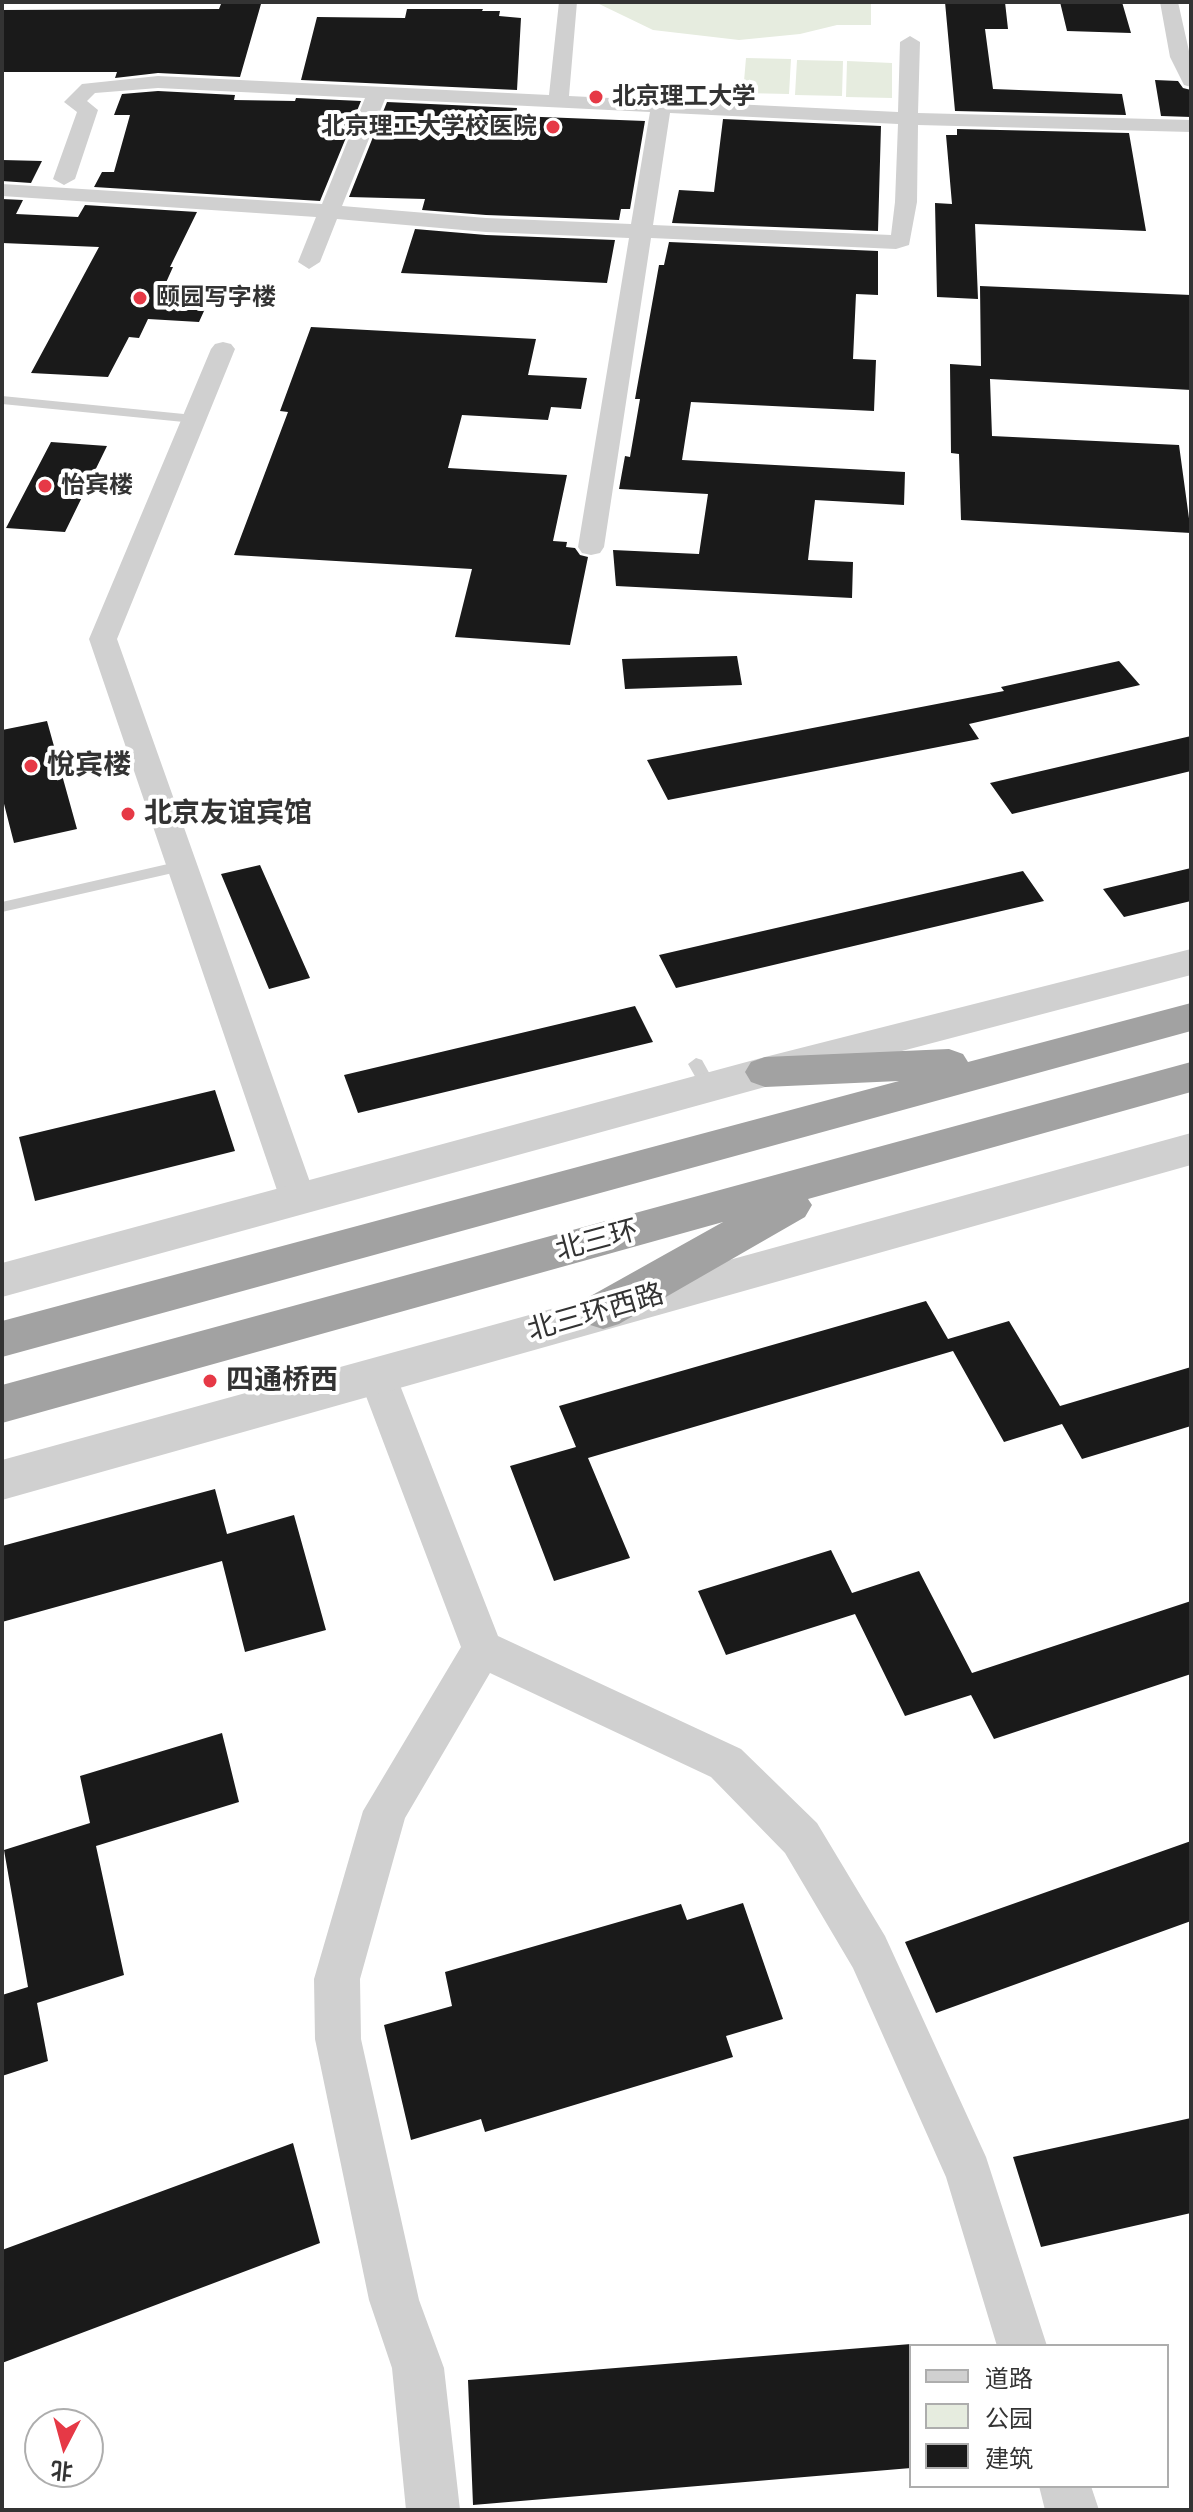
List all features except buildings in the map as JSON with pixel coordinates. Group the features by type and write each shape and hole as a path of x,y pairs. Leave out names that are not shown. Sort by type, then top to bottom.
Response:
{"highway":[{"path":"2,1339 1191,1017"},
{"path":"765,1072 1028,1061"},
{"name":"北三环","path":"2,1404 1191,1077"},
{"path":"603,1311 848,1172"}],"street":[{"path":"559,100 568,2"},
{"path":"1169,2 1191,81"},
{"path":"2,190 208,201 486,225 896,242 901,240 906,202 910,42"},
{"path":"64,179 88,110 74,102 89,88 158,82 907,118 1191,126"},
{"path":"309,262 378,91"},
{"path":"591,547 661,105"},
{"path":"223,349 103,639 298,1199"},
{"path":"2,1280 298,1199 703,1076 765,1072 1191,962"},
{"name":"北三环西路","path":"2,1480 1191,1149"},
{"path":"377,1375 482,1649 726,1763 801,1838 869,1952 969,2174 1021,2344"},
{"path":"433,2510 418,2368 394,2300 338,2039 337,1979 385,1811 482,1649"},
{"path":"1066,2488 1072,2510"}],"lane":[{"path":"2,400 194,419"},
{"path":"2,907 181,866"}],"green space":[{"path":"595,2 871,2 871,25 837,25 800,34 739,40 653,30"},
{"path":"746,58 791,59 789,94 743,93"},
{"path":"797,60 843,61 842,96 795,95"},
{"path":"847,61 892,63 892,98 846,97"}],"place":[{"name":"北京理工大学","path":"596,97"},
{"name":"北京理工大学校医院","path":"553,127"},
{"name":"颐园写字楼","path":"140,298"},
{"name":"怡宾楼","path":"45,486"},
{"name":"悅宾楼","path":"31,766"},
{"name":"北京友谊宾馆","path":"128,814"},
{"name":"四通桥西","path":"210,1381"}]}
